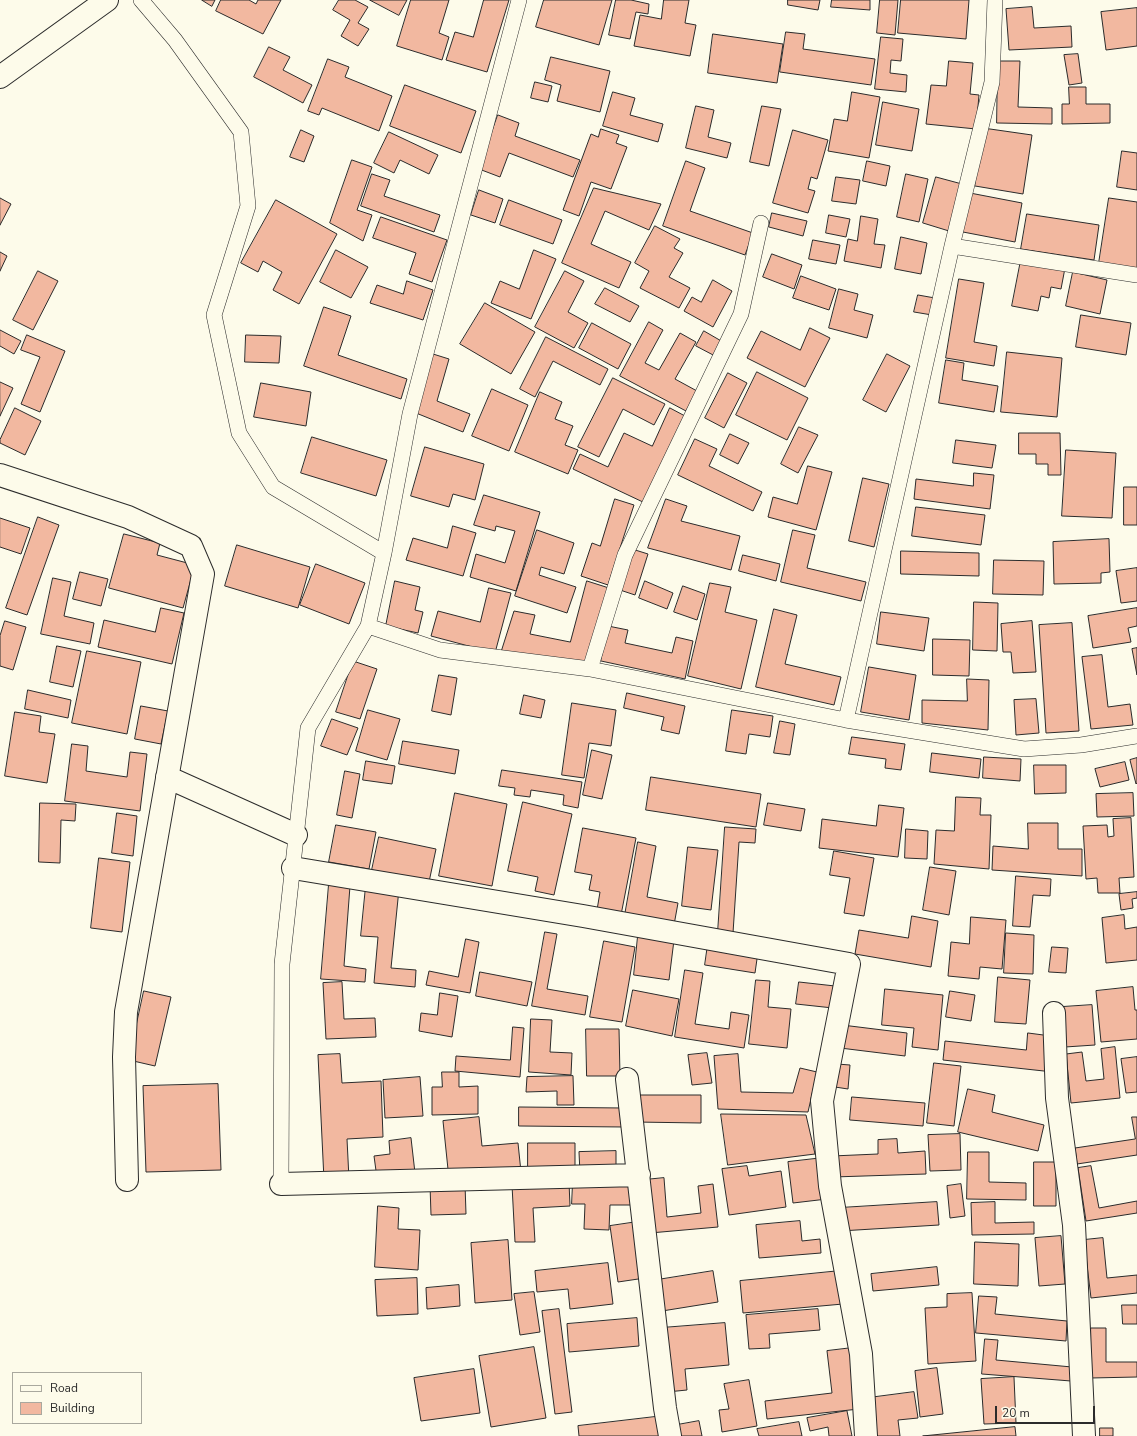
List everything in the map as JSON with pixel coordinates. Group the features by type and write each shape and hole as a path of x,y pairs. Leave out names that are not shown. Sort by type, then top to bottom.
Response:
{"street":[{"path":"0,77 107,0"},
{"path":"0,475 128,517 191,546 203,574 126,1012 124,1057 127,1180"},
{"path":"167,777 296,835"},
{"path":"293,868 583,916 849,964 822,1101 830,1186 861,1354 866,1436"},
{"path":"1054,1013 1057,1098 1074,1225 1084,1436"},
{"path":"627,1078 665,1408 670,1436"},
{"path":"281,1184 639,1175"}],"lane":[{"path":"141,0 175,40 240,132 248,206 214,314 240,433 273,487 384,554"},
{"path":"281,1184 282,964 308,728 368,626 384,554 410,414 519,0"},
{"path":"846,720 952,246 992,82 995,0"},
{"path":"590,669 625,555 741,314 761,223"},
{"path":"952,246 1137,275"},
{"path":"368,626 440,650 590,669 846,720 1024,749 1081,745 1137,736"}],"building":[{"path":"202,0 215,0 212,6"},
{"path":"221,0 249,0 256,4 258,0 281,0 263,34 216,11"},
{"path":"339,0 355,0 368,7 358,23 369,29 358,46 341,36 350,20 333,10"},
{"path":"370,0 407,0 399,15"},
{"path":"411,0 449,0 439,33 449,37 442,60 397,46"},
{"path":"484,0 509,0 487,72 446,60 455,32 473,37"},
{"path":"544,0 612,0 599,45 536,27"},
{"path":"616,0 631,0 649,4 648,14 636,12 630,39 609,35"},
{"path":"664,0 689,0 685,23 696,25 690,56 634,46 640,15 661,19"},
{"path":"788,0 820,0 818,10 788,5"},
{"path":"832,0 870,0 870,10 831,7"},
{"path":"880,0 898,0 895,35 877,33"},
{"path":"901,0 969,0 966,39 898,33"},
{"path":"1032,7 1034,28 1071,26 1072,47 1009,50 1006,9"},
{"path":"1137,8 1137,46 1106,50 1101,12"},
{"path":"786,32 805,34 803,49 875,59 871,85 780,72"},
{"path":"713,34 783,44 777,83 708,73"},
{"path":"881,37 903,39 901,61 891,60 890,73 907,75 906,92 875,89"},
{"path":"269,47 290,57 283,70 312,85 303,103 254,77"},
{"path":"1078,54 1082,83 1069,85 1064,55"},
{"path":"551,57 610,71 600,112 557,101 561,85 545,80"},
{"path":"328,59 349,67 345,77 392,96 379,131 322,108 319,115 308,111"},
{"path":"949,61 973,63 970,94 979,95 976,129 926,124 931,85 946,86"},
{"path":"998,61 1020,61 1018,107 1052,108 1052,124 997,123"},
{"path":"535,82 552,86 548,102 531,98"},
{"path":"405,85 476,111 461,153 390,126"},
{"path":"1069,87 1086,87 1086,104 1110,104 1110,123 1062,124 1062,104 1069,104"},
{"path":"613,92 635,98 630,115 663,124 658,142 603,126"},
{"path":"852,92 880,97 869,158 828,151 834,119 847,121"},
{"path":"883,102 919,109 912,151 876,145"},
{"path":"696,106 714,110 708,137 731,143 727,158 686,148"},
{"path":"762,106 781,109 769,166 750,162"},
{"path":"498,115 519,123 515,136 580,160 573,177 509,153 500,177 479,169"},
{"path":"983,128 1032,135 1023,194 975,186"},
{"path":"601,129 619,135 616,143 627,147 611,189 591,182 579,216 563,210 591,134 598,137"},
{"path":"301,130 314,136 304,162 290,157"},
{"path":"793,130 828,140 817,179 811,177 808,189 815,191 808,213 773,203"},
{"path":"389,132 438,155 429,174 400,160 394,173 374,163"},
{"path":"1122,151 1137,153 1137,190 1117,187"},
{"path":"352,160 372,167 357,210 372,215 363,241 330,223"},
{"path":"686,161 705,168 690,211 753,233 745,255 663,226"},
{"path":"867,161 890,166 886,186 863,181"},
{"path":"372,174 390,180 384,196 440,215 434,232 361,206"},
{"path":"906,174 928,179 919,222 897,217"},
{"path":"836,177 860,180 856,204 832,201"},
{"path":"936,177 962,184 949,231 923,223"},
{"path":"594,188 661,204 649,230 605,211 591,244 631,262 619,288 562,263"},
{"path":"479,190 503,199 495,223 471,215"},
{"path":"970,193 1022,203 1015,242 963,232"},
{"path":"0,198 11,204 0,225"},
{"path":"1109,198 1137,202 1137,269 1099,263"},
{"path":"276,200 337,234 299,304 273,290 282,272 263,261 258,272 241,263"},
{"path":"509,200 562,220 553,244 500,225"},
{"path":"772,213 807,221 803,236 769,227"},
{"path":"1027,214 1099,225 1094,260 1021,249"},
{"path":"829,215 850,219 846,237 826,233"},
{"path":"861,216 878,219 874,244 885,245 881,268 844,261 848,239 857,241"},
{"path":"381,217 447,240 432,282 409,274 416,253 373,238"},
{"path":"655,226 680,239 674,248 683,253 669,277 690,288 679,308 640,288 649,271 635,263"},
{"path":"901,237 927,243 921,274 895,269"},
{"path":"813,240 840,245 836,264 809,259"},
{"path":"336,250 368,267 351,298 320,282"},
{"path":"534,250 556,259 531,319 491,303 500,281 519,289"},
{"path":"0,252 7,256 0,271"},
{"path":"772,254 802,265 794,289 763,277"},
{"path":"1021,260 1065,268 1061,289 1051,287 1049,298 1041,296 1038,311 1012,306"},
{"path":"38,271 58,281 33,330 13,320"},
{"path":"565,271 584,281 568,312 588,323 574,348 535,327"},
{"path":"1073,272 1107,280 1100,314 1066,306"},
{"path":"801,276 836,289 829,310 793,298"},
{"path":"959,279 984,283 974,342 997,346 994,366 946,358"},
{"path":"713,280 732,291 713,327 684,311 692,297 701,302"},
{"path":"407,281 433,290 423,320 370,303 377,285 403,294"},
{"path":"605,288 639,306 630,322 595,304"},
{"path":"839,289 858,294 854,310 873,315 867,338 829,328"},
{"path":"918,295 935,298 932,315 914,312"},
{"path":"485,303 535,332 511,374 460,344"},
{"path":"324,307 351,316 338,355 407,379 401,399 304,366"},
{"path":"1081,315 1131,323 1126,355 1076,347"},
{"path":"649,322 663,330 645,363 659,370 680,333 696,342 675,379 697,391 686,411 620,376"},
{"path":"592,323 631,344 618,369 579,348"},
{"path":"810,328 830,338 805,387 747,358 761,331 800,350"},
{"path":"0,330 21,341 14,354 0,346"},
{"path":"704,331 723,342 715,356 696,346"},
{"path":"27,335 65,351 40,412 21,404 40,357 21,350"},
{"path":"246,335 281,336 279,363 245,362"},
{"path":"546,337 608,369 600,385 553,361 535,397 520,389"},
{"path":"1007,352 1062,358 1057,417 1001,412"},
{"path":"433,354 449,359 437,401 470,414 463,432 416,413"},
{"path":"887,354 910,366 886,412 863,400"},
{"path":"946,360 964,363 962,380 998,386 994,412 939,403"},
{"path":"757,372 808,398 787,440 736,415"},
{"path":"728,373 747,383 724,428 705,418"},
{"path":"613,378 665,404 654,425 623,409 599,457 578,447"},
{"path":"0,382 13,388 0,416"},
{"path":"261,383 311,392 306,426 254,417"},
{"path":"492,389 528,405 509,451 472,436"},
{"path":"540,392 562,402 555,419 573,426 565,445 578,450 568,474 515,452"},
{"path":"15,408 41,421 25,455 0,443"},
{"path":"670,408 685,416 645,503 573,469 580,454 608,467 624,433 652,446"},
{"path":"799,427 818,435 798,473 781,464"},
{"path":"1019,433 1060,433 1061,475 1048,475 1048,464 1036,464 1036,454 1019,454"},
{"path":"730,434 749,443 738,464 720,455"},
{"path":"312,437 387,460 376,496 301,473"},
{"path":"695,439 717,449 709,466 762,492 753,511 678,475"},
{"path":"956,440 996,445 992,468 953,463"},
{"path":"425,447 484,464 475,500 453,494 449,507 411,496"},
{"path":"1066,450 1116,453 1112,518 1062,516"},
{"path":"808,466 832,472 816,530 768,517 773,497 797,504"},
{"path":"974,473 994,475 990,509 914,499 916,479 973,486"},
{"path":"863,478 889,484 874,547 849,541"},
{"path":"1124,487 1137,487 1137,525 1124,525"},
{"path":"484,495 540,512 516,591 470,577 476,554 505,563 515,531 496,526 495,531 474,525"},
{"path":"615,499 634,505 608,585 581,576 592,543 600,546"},
{"path":"666,499 687,506 681,521 740,536 731,570 648,548"},
{"path":"916,507 985,515 981,545 912,536"},
{"path":"38,517 59,525 27,615 6,608"},
{"path":"0,518 30,528 21,554 0,547"},
{"path":"453,526 476,533 463,576 406,560 413,538 447,548"},
{"path":"537,530 574,543 564,574 541,567 539,575 576,587 567,613 515,596"},
{"path":"793,530 815,535 807,568 866,582 861,601 781,582"},
{"path":"124,534 160,543 157,555 195,565 183,608 109,588"},
{"path":"1109,539 1110,572 1101,573 1101,583 1054,584 1053,542"},
{"path":"237,545 310,567 298,608 225,586"},
{"path":"632,549 648,554 635,595 620,590"},
{"path":"901,551 979,553 979,576 901,574"},
{"path":"743,555 780,564 776,581 739,571"},
{"path":"994,560 1044,561 1043,595 993,594"},
{"path":"316,564 365,583 349,624 300,605"},
{"path":"1137,568 1137,601 1121,603 1116,571"},
{"path":"80,572 108,579 101,606 73,599"},
{"path":"53,578 71,582 64,616 94,623 90,644 41,634"},
{"path":"395,581 420,587 415,610 423,612 418,633 386,626"},
{"path":"587,581 609,588 588,664 501,652 514,611 535,615 530,634 570,642"},
{"path":"645,581 673,593 667,609 639,598"},
{"path":"710,583 731,587 725,612 757,620 741,689 688,676"},
{"path":"683,586 705,594 697,620 674,612"},
{"path":"489,588 511,593 495,653 431,636 438,611 480,622"},
{"path":"974,602 998,603 997,651 973,650"},
{"path":"161,608 184,613 172,664 98,647 104,620 155,632"},
{"path":"1137,608 1137,626 1128,628 1131,642 1093,648 1088,616"},
{"path":"774,609 797,615 785,664 841,677 834,705 756,687"},
{"path":"881,612 929,618 924,651 877,644"},
{"path":"5,621 26,627 13,670 0,666 0,636"},
{"path":"1032,621 1036,672 1013,673 1011,652 1003,652 1001,624"},
{"path":"1072,623 1079,731 1046,733 1039,625"},
{"path":"608,626 628,630 625,643 672,653 676,637 693,641 685,679 601,661"},
{"path":"933,639 970,640 969,676 933,675"},
{"path":"57,646 81,651 73,687 50,682"},
{"path":"1137,648 1137,675 1132,649"},
{"path":"87,651 141,662 127,734 72,723"},
{"path":"1102,655 1108,707 1130,704 1133,725 1091,729 1082,657"},
{"path":"353,661 377,669 360,719 336,712"},
{"path":"869,667 916,675 909,720 861,712"},
{"path":"439,675 457,678 451,715 432,711"},
{"path":"967,679 989,680 988,730 922,723 922,700 967,701"},
{"path":"28,690 71,700 68,718 25,709"},
{"path":"627,693 685,706 679,734 661,730 664,717 624,708"},
{"path":"524,695 545,700 541,718 520,714"},
{"path":"1036,699 1039,733 1016,735 1014,700"},
{"path":"572,703 616,710 611,746 589,743 584,778 562,775"},
{"path":"141,706 168,711 161,744 135,739"},
{"path":"368,710 400,719 387,760 356,751"},
{"path":"732,710 773,716 770,737 749,734 746,754 726,751"},
{"path":"15,712 41,716 39,732 55,734 47,783 5,776"},
{"path":"332,719 358,728 347,755 321,746"},
{"path":"780,721 795,724 790,755 774,753"},
{"path":"852,737 905,744 901,770 885,768 886,759 849,754"},
{"path":"403,741 459,750 455,774 399,764"},
{"path":"72,744 88,746 86,771 127,777 130,752 147,754 140,811 65,801"},
{"path":"592,750 612,755 602,799 583,795"},
{"path":"932,753 981,759 979,778 930,772"},
{"path":"984,757 1021,759 1020,781 983,778"},
{"path":"1137,758 1137,783 1136,784 1130,760"},
{"path":"366,761 395,766 392,784 363,780"},
{"path":"1125,762 1129,780 1100,787 1095,769"},
{"path":"1034,765 1066,765 1066,793 1035,794"},
{"path":"502,770 582,782 578,808 563,805 564,795 531,790 530,797 514,795 515,788 499,786"},
{"path":"345,771 360,774 352,818 337,815"},
{"path":"651,777 761,794 756,827 646,810"},
{"path":"455,793 507,804 492,886 439,876"},
{"path":"1133,793 1134,816 1097,817 1096,794"},
{"path":"956,797 981,798 980,815 991,815 989,869 934,864 936,830 954,831"},
{"path":"523,802 572,814 554,895 535,891 538,877 508,871"},
{"path":"40,803 76,804 75,821 61,820 60,863 39,862"},
{"path":"768,803 805,809 801,831 764,825"},
{"path":"879,805 904,808 898,857 819,848 822,819 876,826"},
{"path":"117,813 137,816 133,856 112,853"},
{"path":"1131,818 1134,877 1119,878 1120,893 1098,893 1097,878 1086,879 1083,826 1107,825 1108,837 1114,836 1113,819"},
{"path":"1028,823 1058,823 1058,849 1082,849 1082,876 992,870 993,846 1028,849"},
{"path":"336,825 376,832 369,869 329,862"},
{"path":"725,827 756,829 755,843 739,842 733,933 718,932"},
{"path":"583,828 636,838 621,915 597,910 600,892 589,890 592,875 575,872"},
{"path":"906,829 928,831 927,859 905,858"},
{"path":"379,837 436,849 429,882 372,870"},
{"path":"638,842 656,846 647,897 678,903 674,925 625,915"},
{"path":"688,847 718,850 711,910 682,906"},
{"path":"834,851 874,858 864,916 844,913 850,878 830,875"},
{"path":"99,858 130,862 122,932 91,928"},
{"path":"930,867 956,871 949,915 923,910"},
{"path":"1016,876 1051,879 1050,896 1033,895 1030,927 1013,926"},
{"path":"329,884 350,886 344,966 366,969 365,982 321,979"},
{"path":"366,886 399,889 391,968 416,970 415,987 374,983 378,937 361,936"},
{"path":"1137,892 1137,898 1132,899 1133,908 1121,910 1119,894"},
{"path":"1124,915 1125,929 1137,927 1137,960 1106,963 1102,918"},
{"path":"912,916 938,921 931,967 855,954 859,930 908,938"},
{"path":"971,917 1006,920 1002,969 980,967 979,979 948,976 951,942 969,944"},
{"path":"545,932 557,934 547,989 588,996 585,1015 532,1006"},
{"path":"1006,933 1034,935 1033,974 1004,973"},
{"path":"638,936 674,940 669,980 634,975"},
{"path":"466,939 479,942 470,993 426,985 429,971 458,977"},
{"path":"604,941 635,947 622,1022 590,1017"},
{"path":"708,944 758,952 755,973 705,965"},
{"path":"1052,947 1068,948 1066,973 1049,972"},
{"path":"685,970 703,973 695,1024 729,1029 731,1012 749,1015 744,1048 675,1037"},
{"path":"480,972 532,982 527,1006 476,996"},
{"path":"998,977 1030,980 1026,1024 995,1022"},
{"path":"756,980 770,981 768,1007 791,1009 787,1048 749,1044"},
{"path":"342,982 344,1019 375,1018 376,1037 326,1039 323,983"},
{"path":"799,982 835,986 833,1008 796,1004"},
{"path":"1133,987 1135,1010 1137,1010 1137,1039 1101,1042 1096,991"},
{"path":"885,989 943,995 938,1050 912,1047 914,1028 882,1025"},
{"path":"633,990 679,999 672,1036 626,1026"},
{"path":"144,991 171,997 155,1066 129,1060"},
{"path":"950,991 975,995 971,1021 946,1017"},
{"path":"440,993 458,996 452,1037 419,1031 421,1013 437,1015"},
{"path":"1092,1005 1095,1045 1065,1047 1062,1007"},
{"path":"531,1019 552,1020 550,1052 572,1053 571,1075 529,1072"},
{"path":"842,1025 907,1033 905,1056 840,1048"},
{"path":"513,1027 524,1028 520,1077 455,1071 456,1056 510,1060"},
{"path":"586,1029 619,1029 620,1076 587,1076"},
{"path":"1028,1033 1051,1036 1053,1072 943,1060 945,1041 1026,1050"},
{"path":"1115,1047 1120,1098 1071,1103 1066,1054 1082,1052 1086,1081 1104,1079 1101,1049"},
{"path":"707,1053 712,1083 692,1085 688,1055"},
{"path":"340,1054 342,1083 381,1081 383,1137 347,1139 349,1179 324,1180 318,1055"},
{"path":"738,1054 741,1092 793,1093 800,1068 817,1072 808,1112 718,1109 714,1056"},
{"path":"1137,1057 1137,1092 1126,1093 1121,1059"},
{"path":"934,1063 961,1066 954,1126 927,1123"},
{"path":"837,1064 850,1065 848,1089 835,1087"},
{"path":"442,1072 459,1072 459,1087 478,1086 478,1114 432,1115 432,1087 442,1087"},
{"path":"573,1076 574,1105 557,1105 557,1091 526,1092 527,1077"},
{"path":"420,1077 423,1116 385,1118 383,1080"},
{"path":"218,1084 221,1170 146,1172 143,1086"},
{"path":"968,1089 995,1095 992,1112 1044,1125 1038,1151 958,1132"},
{"path":"634,1095 701,1095 701,1123 634,1122"},
{"path":"852,1097 925,1103 923,1126 850,1120"},
{"path":"519,1107 624,1108 624,1127 519,1126"},
{"path":"721,1114 806,1115 815,1154 728,1165"},
{"path":"479,1117 482,1146 518,1143 521,1172 449,1179 443,1121"},
{"path":"1132,1117 1137,1117 1137,1155 1077,1164 1075,1148 1135,1139"},
{"path":"960,1134 961,1170 930,1171 928,1135"},
{"path":"411,1138 415,1173 377,1178 374,1156 390,1154 389,1141"},
{"path":"897,1139 898,1153 925,1151 926,1174 833,1177 832,1156 878,1154 878,1140"},
{"path":"528,1143 575,1143 575,1174 528,1174"},
{"path":"616,1151 616,1173 580,1173 579,1152"},
{"path":"968,1152 989,1152 989,1182 1026,1183 1026,1200 967,1199"},
{"path":"823,1158 827,1199 793,1203 788,1162"},
{"path":"1034,1162 1056,1162 1056,1206 1034,1206"},
{"path":"747,1166 749,1176 781,1171 786,1207 729,1215 722,1169"},
{"path":"1091,1166 1099,1208 1137,1201 1137,1213 1086,1221 1078,1168"},
{"path":"664,1178 667,1217 701,1213 698,1186 713,1184 718,1227 650,1233 644,1180"},
{"path":"569,1182 570,1206 533,1208 535,1242 515,1242 512,1185"},
{"path":"573,1182 634,1184 633,1205 610,1205 609,1230 584,1229 585,1204 572,1204"},
{"path":"465,1184 466,1214 431,1215 430,1185"},
{"path":"961,1184 965,1216 950,1218 947,1186"},
{"path":"937,1202 939,1225 840,1231 839,1208"},
{"path":"995,1202 995,1223 1034,1222 1034,1234 972,1235 971,1203"},
{"path":"378,1206 399,1208 398,1229 420,1230 418,1270 375,1267"},
{"path":"800,1221 802,1241 820,1239 821,1253 759,1258 756,1225"},
{"path":"637,1222 645,1278 618,1282 610,1226"},
{"path":"1061,1236 1065,1284 1039,1286 1035,1238"},
{"path":"1103,1238 1107,1278 1137,1275 1137,1293 1091,1298 1084,1240"},
{"path":"508,1240 512,1300 475,1303 471,1243"},
{"path":"975,1242 1019,1244 1018,1286 974,1284"},
{"path":"608,1263 613,1304 570,1309 568,1289 537,1292 535,1271"},
{"path":"937,1267 939,1285 873,1291 871,1274"},
{"path":"713,1271 718,1302 662,1311 657,1280"},
{"path":"840,1271 843,1304 743,1313 740,1281"},
{"path":"417,1278 418,1314 377,1316 375,1280"},
{"path":"459,1285 460,1306 427,1309 426,1288"},
{"path":"534,1292 540,1332 520,1335 514,1294"},
{"path":"972,1293 976,1361 928,1364 925,1308 947,1307 947,1294"},
{"path":"979,1296 997,1297 995,1314 1067,1321 1066,1341 976,1333"},
{"path":"1122,1305 1137,1305 1137,1324 1123,1324"},
{"path":"559,1309 572,1412 555,1414 542,1311"},
{"path":"818,1309 820,1330 769,1334 770,1348 749,1349 746,1315"},
{"path":"637,1318 639,1346 569,1352 567,1324"},
{"path":"725,1323 729,1365 685,1369 687,1390 667,1392 661,1328"},
{"path":"1091,1328 1106,1328 1106,1362 1137,1362 1137,1377 1091,1378"},
{"path":"985,1339 998,1340 996,1360 1072,1367 1071,1381 982,1374"},
{"path":"534,1347 546,1418 491,1427 479,1356"},
{"path":"852,1348 859,1409 767,1419 765,1401 832,1393 827,1351"},
{"path":"937,1368 943,1414 920,1417 915,1371"},
{"path":"474,1369 480,1413 421,1421 414,1378"},
{"path":"1014,1377 1016,1423 984,1424 981,1379"},
{"path":"749,1380 757,1426 722,1432 719,1410 729,1409 724,1384"},
{"path":"914,1392 918,1418 898,1420 900,1436 873,1436 868,1398"},
{"path":"847,1411 852,1436 829,1436 828,1427 810,1431 807,1418"},
{"path":"663,1416 666,1436 579,1436 578,1426"},
{"path":"699,1421 702,1436 679,1436 677,1425"},
{"path":"799,1422 802,1436 759,1436 757,1429"},
{"path":"1015,1427 1016,1436 923,1436"},
{"path":"1100,1428 1113,1428 1113,1436 1100,1436"}]}
